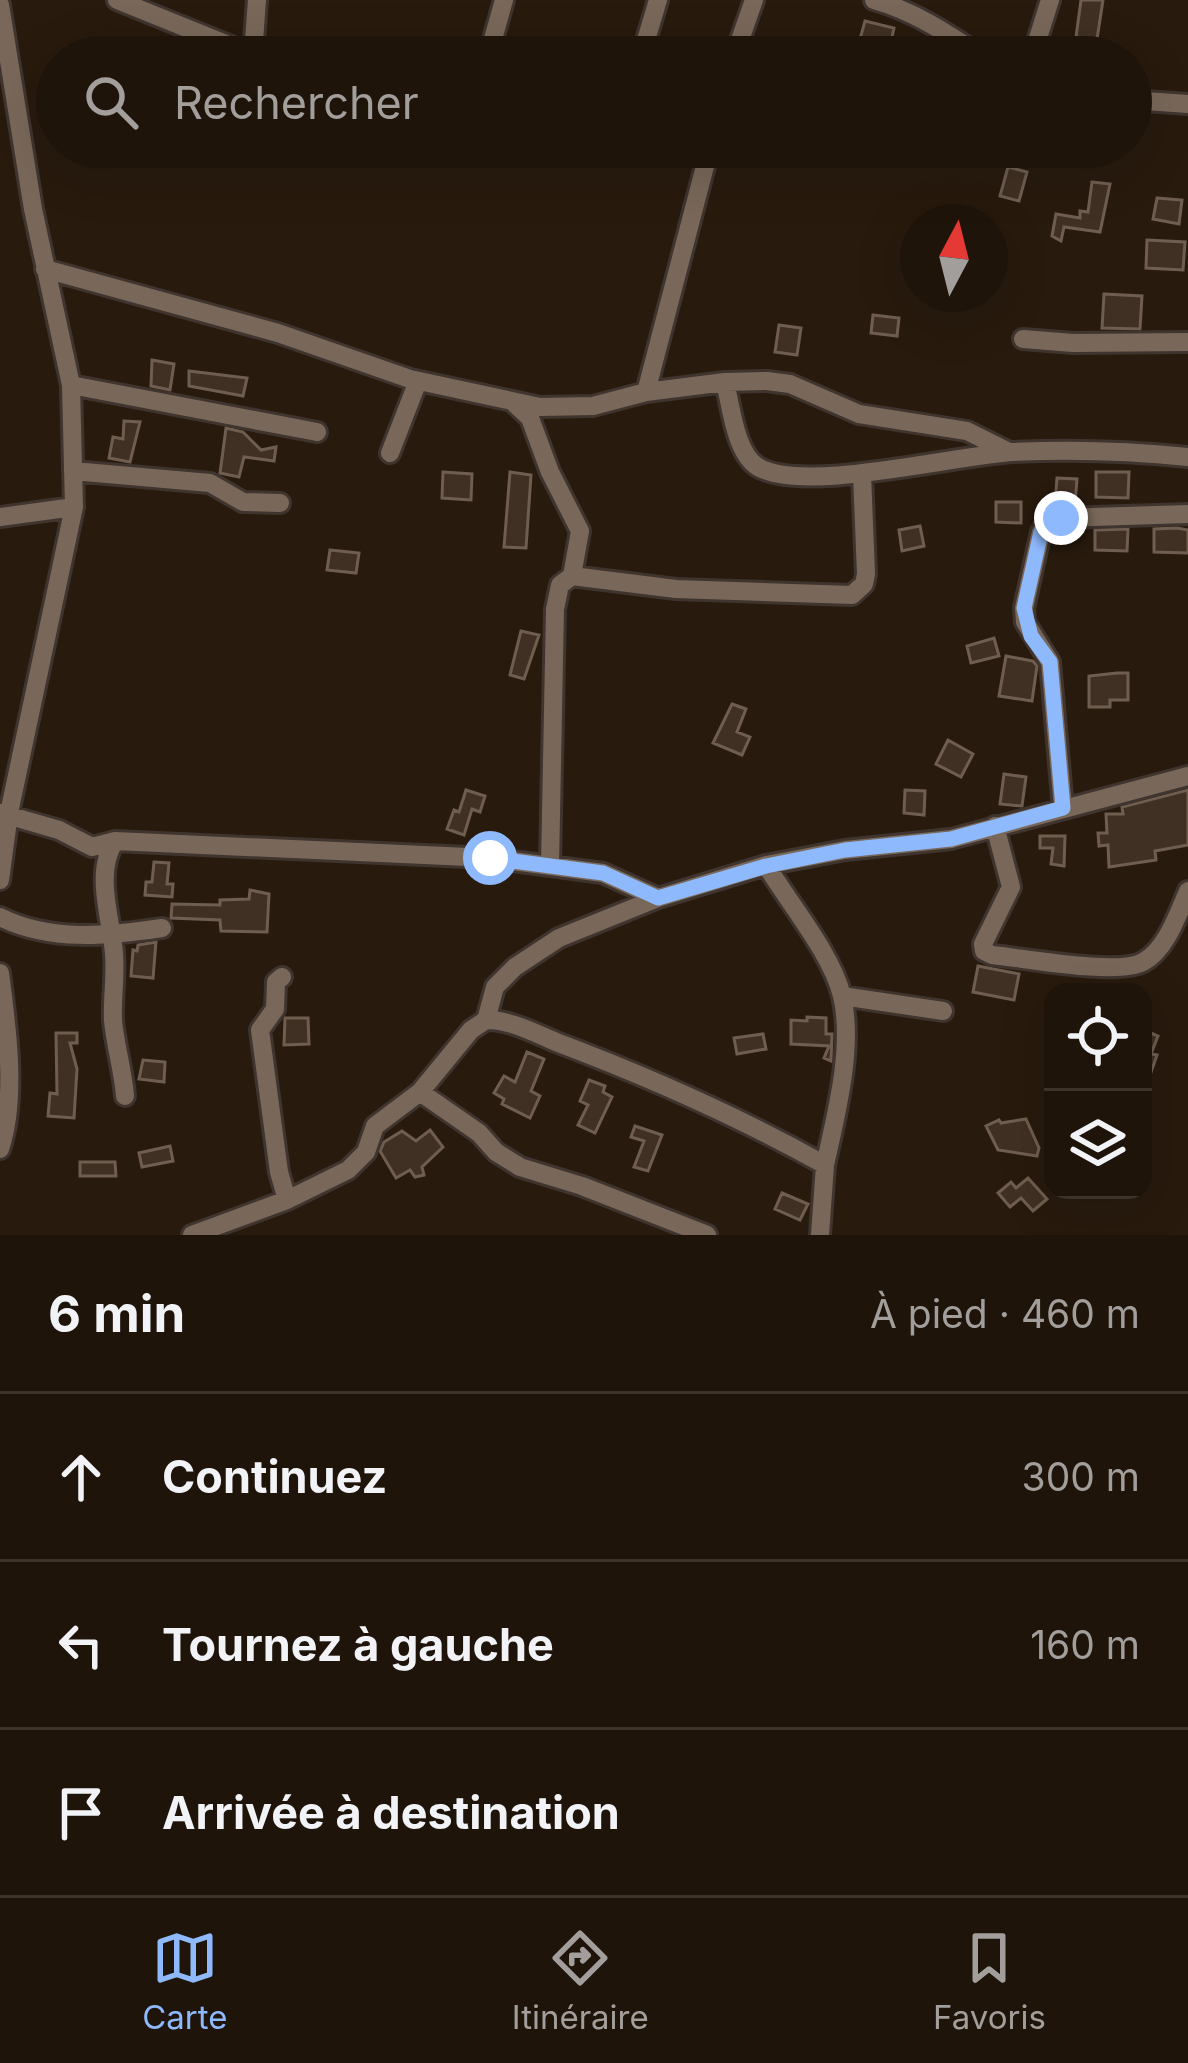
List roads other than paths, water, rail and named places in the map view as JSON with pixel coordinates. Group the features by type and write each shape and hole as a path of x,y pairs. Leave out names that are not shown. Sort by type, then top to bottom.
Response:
{"street":[{"path":"117,0 206,36"},
{"path":"256,36 257,0"},
{"path":"494,36 504,0"},
{"path":"647,36 658,0"},
{"path":"741,36 754,0"},
{"path":"874,0 950,36"},
{"path":"1039,36 1050,0"},
{"path":"0,4 45,269 70,385 74,508 5,813 0,880"},
{"path":"1152,101 1188,104"},
{"path":"646,392 705,168"},
{"path":"45,269 278,333 418,381 513,402 566,408 725,382 790,384 859,414 967,431 1009,452"},
{"path":"1023,339 1073,344 1188,342"},
{"path":"390,453 418,381"},
{"path":"725,382 741,441 759,467 801,474 862,474 1009,452 1123,451 1188,457"},
{"path":"70,385 316,432"},
{"path":"513,402 530,418 580,531 572,576 560,585 555,609 550,866"},
{"path":"73,471 210,483 243,502 280,503"},
{"path":"572,576 676,590 852,596 864,584 866,574 862,474"},
{"path":"0,517 74,508"},
{"path":"1063,808 1050,662 1031,636 1024,608 1041,532 1047,521 1061,518 1188,514"},
{"path":"486,1020 495,987 515,967 559,938 658,898 766,866 845,850 951,839 1188,776"},
{"path":"5,813 59,830 92,847 115,842 490,858 603,873 658,898"},
{"path":"995,826 1011,887 983,944 984,951 992,955 1119,968 1142,964 1156,951 1188,891"},
{"path":"115,842 106,855 106,916 112,935 113,1025 125,1096"},
{"path":"766,866 820,949 842,996 844,1068 825,1165 820,1235"},
{"path":"0,916 18,927 60,934 112,935 162,928"},
{"path":"0,973 7,1027 9,1123 0,1149"},
{"path":"282,977 276,982 275,1009 260,1030 287,1200"},
{"path":"842,996 944,1011"},
{"path":"191,1235 223,1229 349,1170 366,1152 375,1126 420,1092 471,1030 494,1019 652,1080 748,1123 825,1165"},
{"path":"420,1092 520,1167 707,1235"}]}
